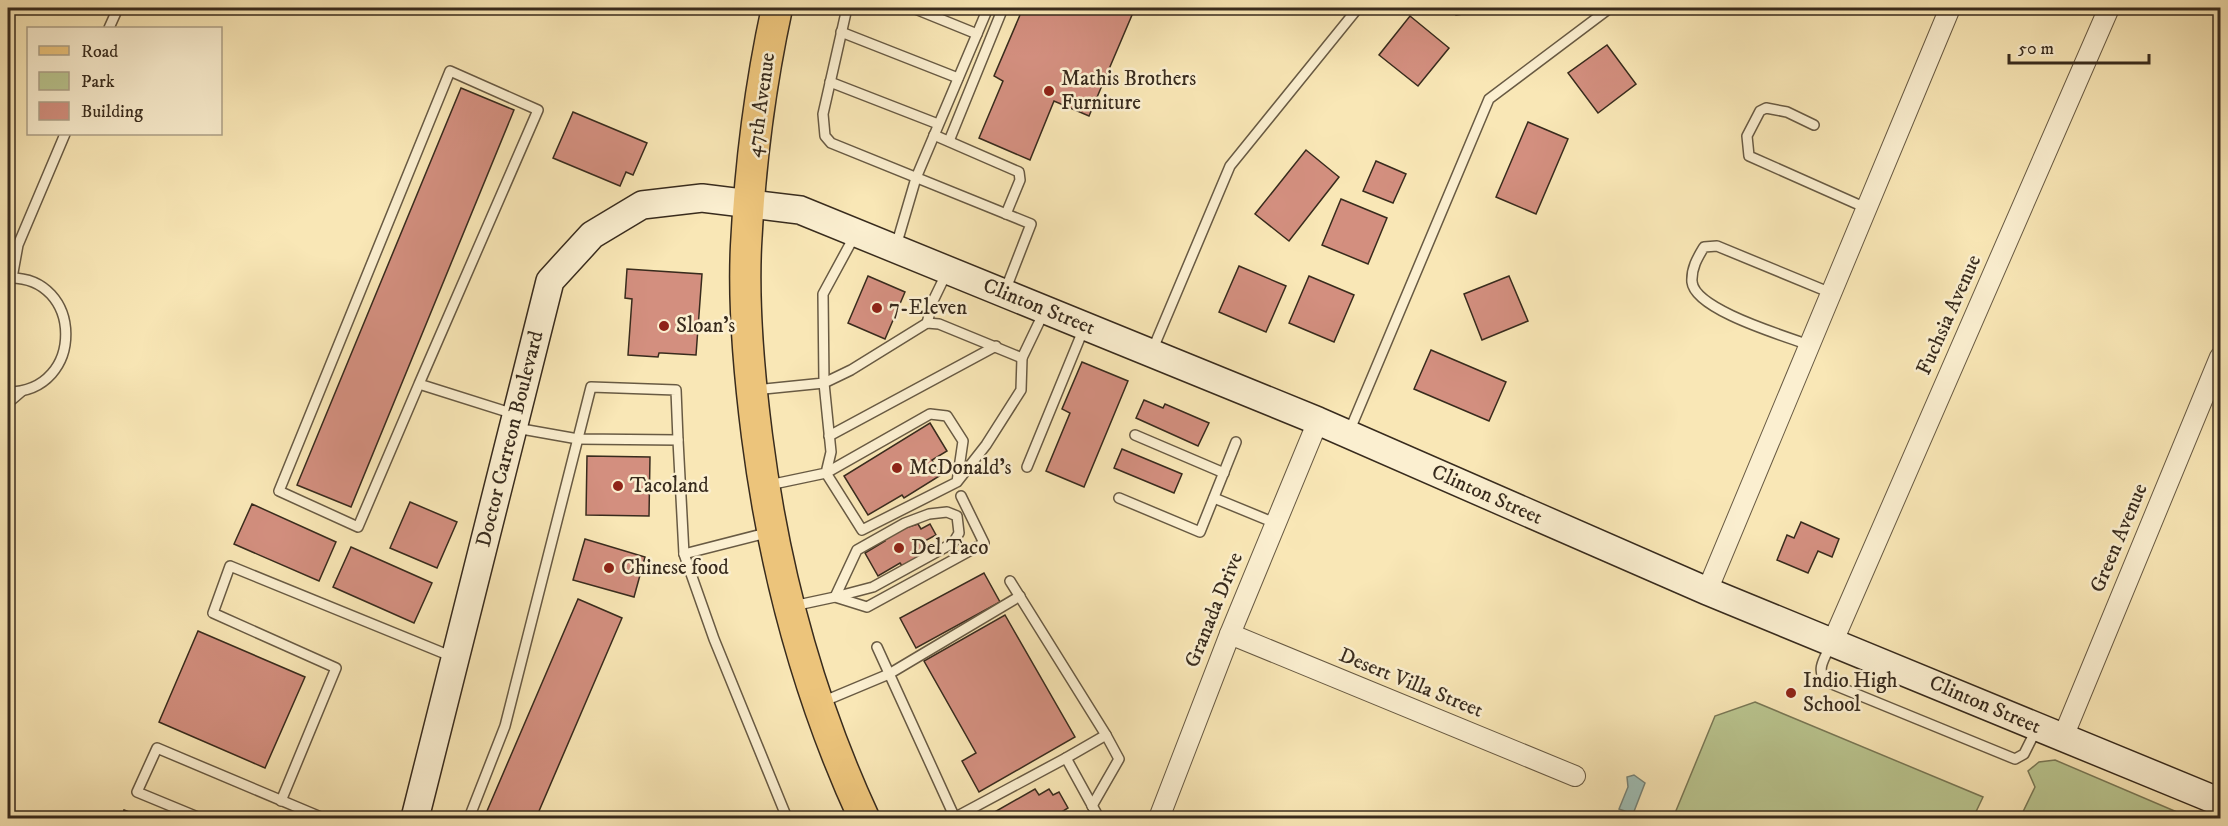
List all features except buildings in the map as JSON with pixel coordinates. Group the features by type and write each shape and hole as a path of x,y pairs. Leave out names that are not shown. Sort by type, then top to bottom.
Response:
{"main road":[{"name":"47th Avenue","path":"777,8 758,117 746,246 746,319 751,390 763,486 788,607 817,704 864,819"}],"street":[{"path":"1707,591 1950,8"},
{"name":"Fuchsia Avenue","path":"1833,641 2109,8"},
{"name":"Doctor Carreon Boulevard","path":"415,819 550,281 592,235 642,205 702,198 749,204"},
{"name":"Clinton Street","path":"749,204 800,210 948,270 1318,421 1707,591 2220,802"},
{"name":"Green Avenue","path":"2063,737 2220,357"},
{"name":"Granada Drive","path":"1159,819 1230,634 1318,421"},
{"name":"Desert Villa Street","path":"1230,634 1575,776"}],"lane":[{"path":"109,27 118,8"},
{"path":"847,8 823,114 825,136 831,143 1031,224 1004,293"},
{"path":"913,8 977,34"},
{"path":"895,249 916,178 988,8"},
{"path":"949,141 1003,8"},
{"path":"1151,353 1230,166 1358,8"},
{"path":"1348,434 1489,99 1610,8"},
{"path":"842,32 958,78"},
{"path":"450,71 538,110 419,384 358,527 279,491 450,71"},
{"path":"830,82 938,124"},
{"path":"1814,125 1787,112 1766,108 1760,111 1747,136 1749,156 1866,208"},
{"path":"8,403 22,391 43,381 59,364 65,348 66,325 60,308 46,290 31,282 10,278 18,245 65,135"},
{"path":"934,135 1019,172 1020,180 1006,214"},
{"path":"856,233 823,294 824,383 831,452 826,473 861,530 957,482 986,445 1021,390 1022,358 1045,310"},
{"path":"1809,345 1728,314 1699,296 1692,283 1695,262 1704,247 1717,246 1831,293"},
{"path":"927,323 933,301 948,270"},
{"path":"751,390 824,383 851,370 927,323 939,324 1022,358"},
{"path":"1027,467 1085,326"},
{"path":"829,436 996,346"},
{"path":"419,384 515,421 578,439 678,440"},
{"path":"469,819 505,726 591,387 676,390 684,554 714,639 787,819"},
{"path":"8,392 22,391"},
{"path":"763,486 826,473 930,414 947,416 963,441 957,482"},
{"path":"1135,435 1224,473"},
{"path":"1119,498 1200,532 1236,442"},
{"path":"835,597 867,607 984,543 961,496"},
{"path":"1214,498 1275,524"},
{"path":"788,607 835,597 873,587 954,543 959,533 957,516 947,512 929,514 857,550 835,597"},
{"path":"684,554 772,531"},
{"path":"281,801 336,668 213,613 230,566 455,658"},
{"path":"1010,581 1119,759 1092,806"},
{"path":"817,704 889,674 1020,596"},
{"path":"1833,641 1820,669 1820,674 1827,682 1837,687 2015,759 2024,754 2038,727"},
{"path":"877,647 955,818 1106,735"},
{"path":"200,819 137,792 157,748 323,819"},
{"path":"1066,758 1099,819"}],"green space":[{"path":"1755,702 1983,797 1973,818 1673,818 1715,716"},
{"path":"2055,760 2191,818 2020,818 2035,787 2028,771 2039,762"}],"water":[{"path":"1634,775 1645,783 1633,814 1619,809 1628,787 1627,777"}],"place":[{"name":"Mathis Brothers Furniture","path":"1049,91"},
{"name":"7-Eleven","path":"877,308"},
{"name":"Sloan's","path":"664,326"},
{"name":"McDonald's","path":"897,468"},
{"name":"Tacoland","path":"618,486"},
{"name":"Del Taco","path":"899,548"},
{"name":"Chinese food","path":"609,568"},
{"name":"Indio High School","path":"1791,693"}]}
